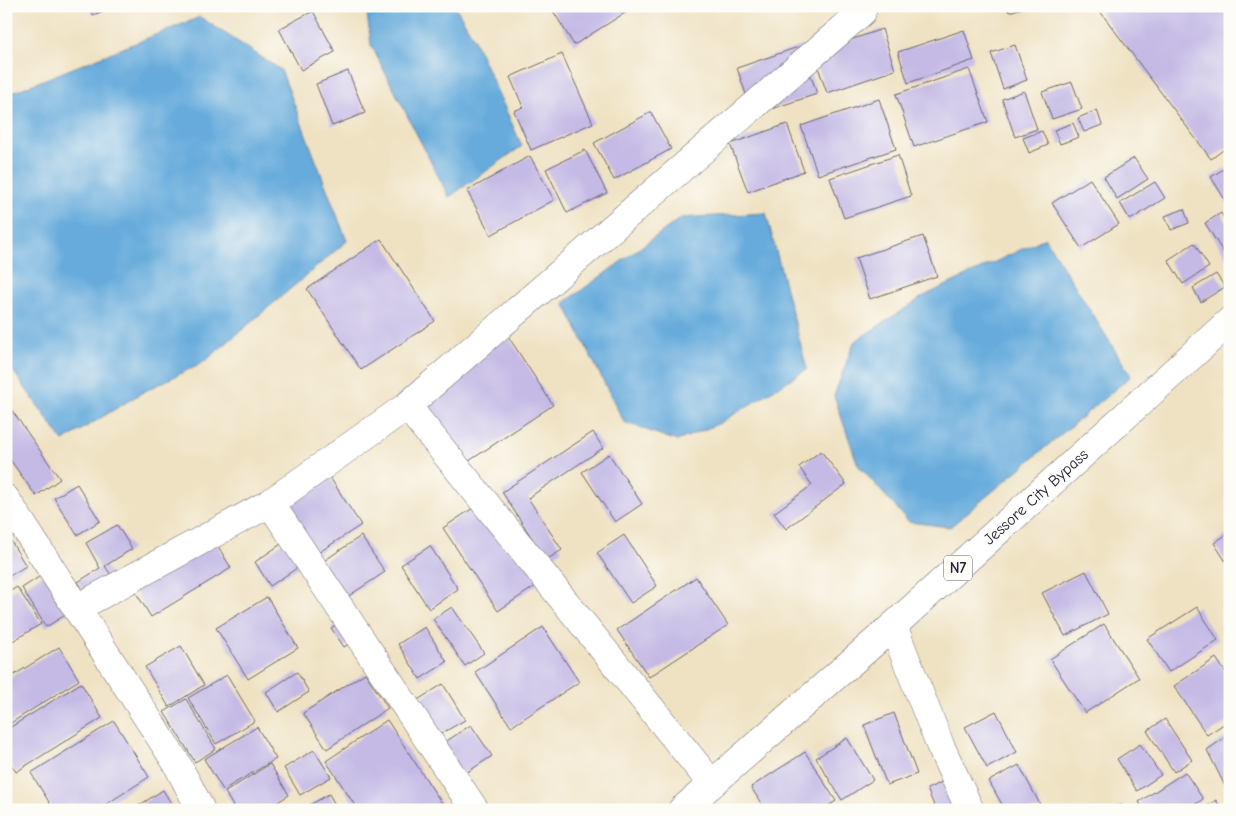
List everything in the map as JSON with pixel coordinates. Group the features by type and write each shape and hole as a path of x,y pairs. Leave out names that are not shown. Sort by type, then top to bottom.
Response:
{"main road":[{"path":"77,608 270,503 406,406 862,12"},
{"name":"Jessore City Bypass","path":"682,810 893,626 1230,321"},
{"path":"406,406 712,784"},
{"path":"6,499 176,762 201,810"},
{"path":"270,503 474,810"},
{"path":"893,626 940,745 970,810"}],"water":[{"path":"366,6 455,6 472,35 522,146 449,197 371,45"},
{"path":"200,17 281,70 347,241 204,362 143,392 63,441 6,361 6,95"},
{"path":"766,213 807,369 720,423 677,441 624,422 564,303 681,218"},
{"path":"1045,238 1131,376 950,527 909,522 858,465 834,396 854,342 924,296"}],"building":[{"path":"89,6 115,6 93,15"},
{"path":"550,6 630,6 631,9 574,45"},
{"path":"1007,6 1026,6 1026,7 1009,12"},
{"path":"1096,6 1230,6 1230,145 1211,159"},
{"path":"313,11 335,52 301,70 279,29"},
{"path":"882,29 895,70 827,93 813,53"},
{"path":"964,30 974,60 908,83 898,52"},
{"path":"1015,45 1027,80 1003,89 991,53"},
{"path":"801,46 817,94 753,115 737,68"},
{"path":"562,54 593,123 531,150 514,111 523,107 510,77"},
{"path":"969,69 988,122 914,147 896,94"},
{"path":"348,71 365,113 332,126 316,84"},
{"path":"1072,82 1082,109 1052,119 1042,92"},
{"path":"1024,91 1037,129 1015,137 1002,99"},
{"path":"879,99 896,149 818,175 801,126"},
{"path":"1097,110 1102,125 1084,132 1078,118"},
{"path":"651,112 671,149 614,180 594,143"},
{"path":"1073,123 1079,137 1060,144 1054,130"},
{"path":"787,124 804,171 748,192 730,144"},
{"path":"1042,131 1048,145 1029,153 1023,138"},
{"path":"585,150 607,193 567,213 546,169"},
{"path":"898,155 911,196 844,218 830,178"},
{"path":"530,156 554,200 491,235 467,191"},
{"path":"1134,158 1148,179 1117,199 1104,177"},
{"path":"1225,168 1230,176 1230,208 1211,177"},
{"path":"1090,179 1119,224 1081,248 1052,203"},
{"path":"1155,182 1165,198 1130,220 1120,203"},
{"path":"1184,209 1189,223 1171,230 1165,216"},
{"path":"1221,213 1230,228 1230,263 1205,223"},
{"path":"923,236 937,276 870,299 856,258"},
{"path":"381,239 435,321 361,370 307,289"},
{"path":"1194,243 1209,267 1183,284 1168,260"},
{"path":"1216,274 1225,287 1201,302 1193,288"},
{"path":"502,327 553,405 448,475 396,397"},
{"path":"6,402 60,479 36,496 6,454"},
{"path":"593,432 603,448 528,498 562,550 546,560 502,492"},
{"path":"821,451 846,484 786,529 774,513 812,485 799,467"},
{"path":"609,454 642,504 615,522 582,472"},
{"path":"329,476 361,525 315,555 284,506"},
{"path":"77,484 100,521 77,535 54,498"},
{"path":"491,496 546,579 498,611 443,528"},
{"path":"117,525 132,549 105,566 111,575 84,591 78,582 100,568 86,543"},
{"path":"206,526 231,568 151,617 125,575"},
{"path":"1230,532 1230,568 1214,543"},
{"path":"624,535 657,586 631,603 597,553"},
{"path":"361,536 385,572 335,605 312,569"},
{"path":"9,538 26,566 6,578 6,540"},
{"path":"284,542 300,566 270,586 255,562"},
{"path":"430,546 458,589 429,609 401,565"},
{"path":"1086,571 1108,614 1065,636 1042,593"},
{"path":"45,573 70,612 46,627 22,588"},
{"path":"696,577 728,625 649,677 617,630"},
{"path":"17,587 41,624 6,645 6,594"},
{"path":"267,597 298,648 248,679 216,628"},
{"path":"452,607 484,653 465,666 433,619"},
{"path":"1197,607 1218,640 1169,672 1147,639"},
{"path":"346,618 359,637 344,647 331,628"},
{"path":"1104,624 1139,678 1085,713 1050,659"},
{"path":"425,627 447,662 420,679 398,644"},
{"path":"543,627 579,682 511,727 475,672"},
{"path":"181,646 204,685 169,707 145,667"},
{"path":"59,647 79,680 6,726 6,680"},
{"path":"1216,658 1230,679 1230,720 1207,735 1174,686"},
{"path":"297,672 309,692 278,712 266,692"},
{"path":"365,673 388,708 327,749 303,713"},
{"path":"227,675 255,721 216,744 188,698"},
{"path":"81,683 102,718 16,772 6,757 6,730"},
{"path":"443,684 465,720 437,736 416,701"},
{"path":"186,699 216,749 195,762 164,712"},
{"path":"996,711 1017,752 987,768 965,727"},
{"path":"894,713 917,774 887,785 864,725"},
{"path":"1165,719 1192,760 1174,772 1147,731"},
{"path":"387,720 445,808 443,810 358,810 326,761"},
{"path":"114,721 149,777 97,810 54,810 31,773"},
{"path":"471,725 492,756 457,779 436,748"},
{"path":"257,727 276,759 223,790 204,759"},
{"path":"1230,734 1230,796 1207,750"},
{"path":"847,738 873,780 842,800 816,758"},
{"path":"1140,744 1161,775 1137,791 1117,759"},
{"path":"314,750 331,777 300,795 284,768"},
{"path":"805,752 836,801 822,810 765,810 751,787"},
{"path":"270,764 289,795 265,810 235,810 225,792"},
{"path":"1019,765 1043,810 1005,810 989,781"},
{"path":"1185,772 1203,799 1187,810 1144,810 1139,802"},
{"path":"944,781 956,810 936,810 927,789"},
{"path":"163,790 175,810 132,810"},
{"path":"329,794 338,810 310,810 308,806"},
{"path":"1216,800 1222,810 1201,810"},
{"path":"1122,805 1124,810 1113,810"}]}
